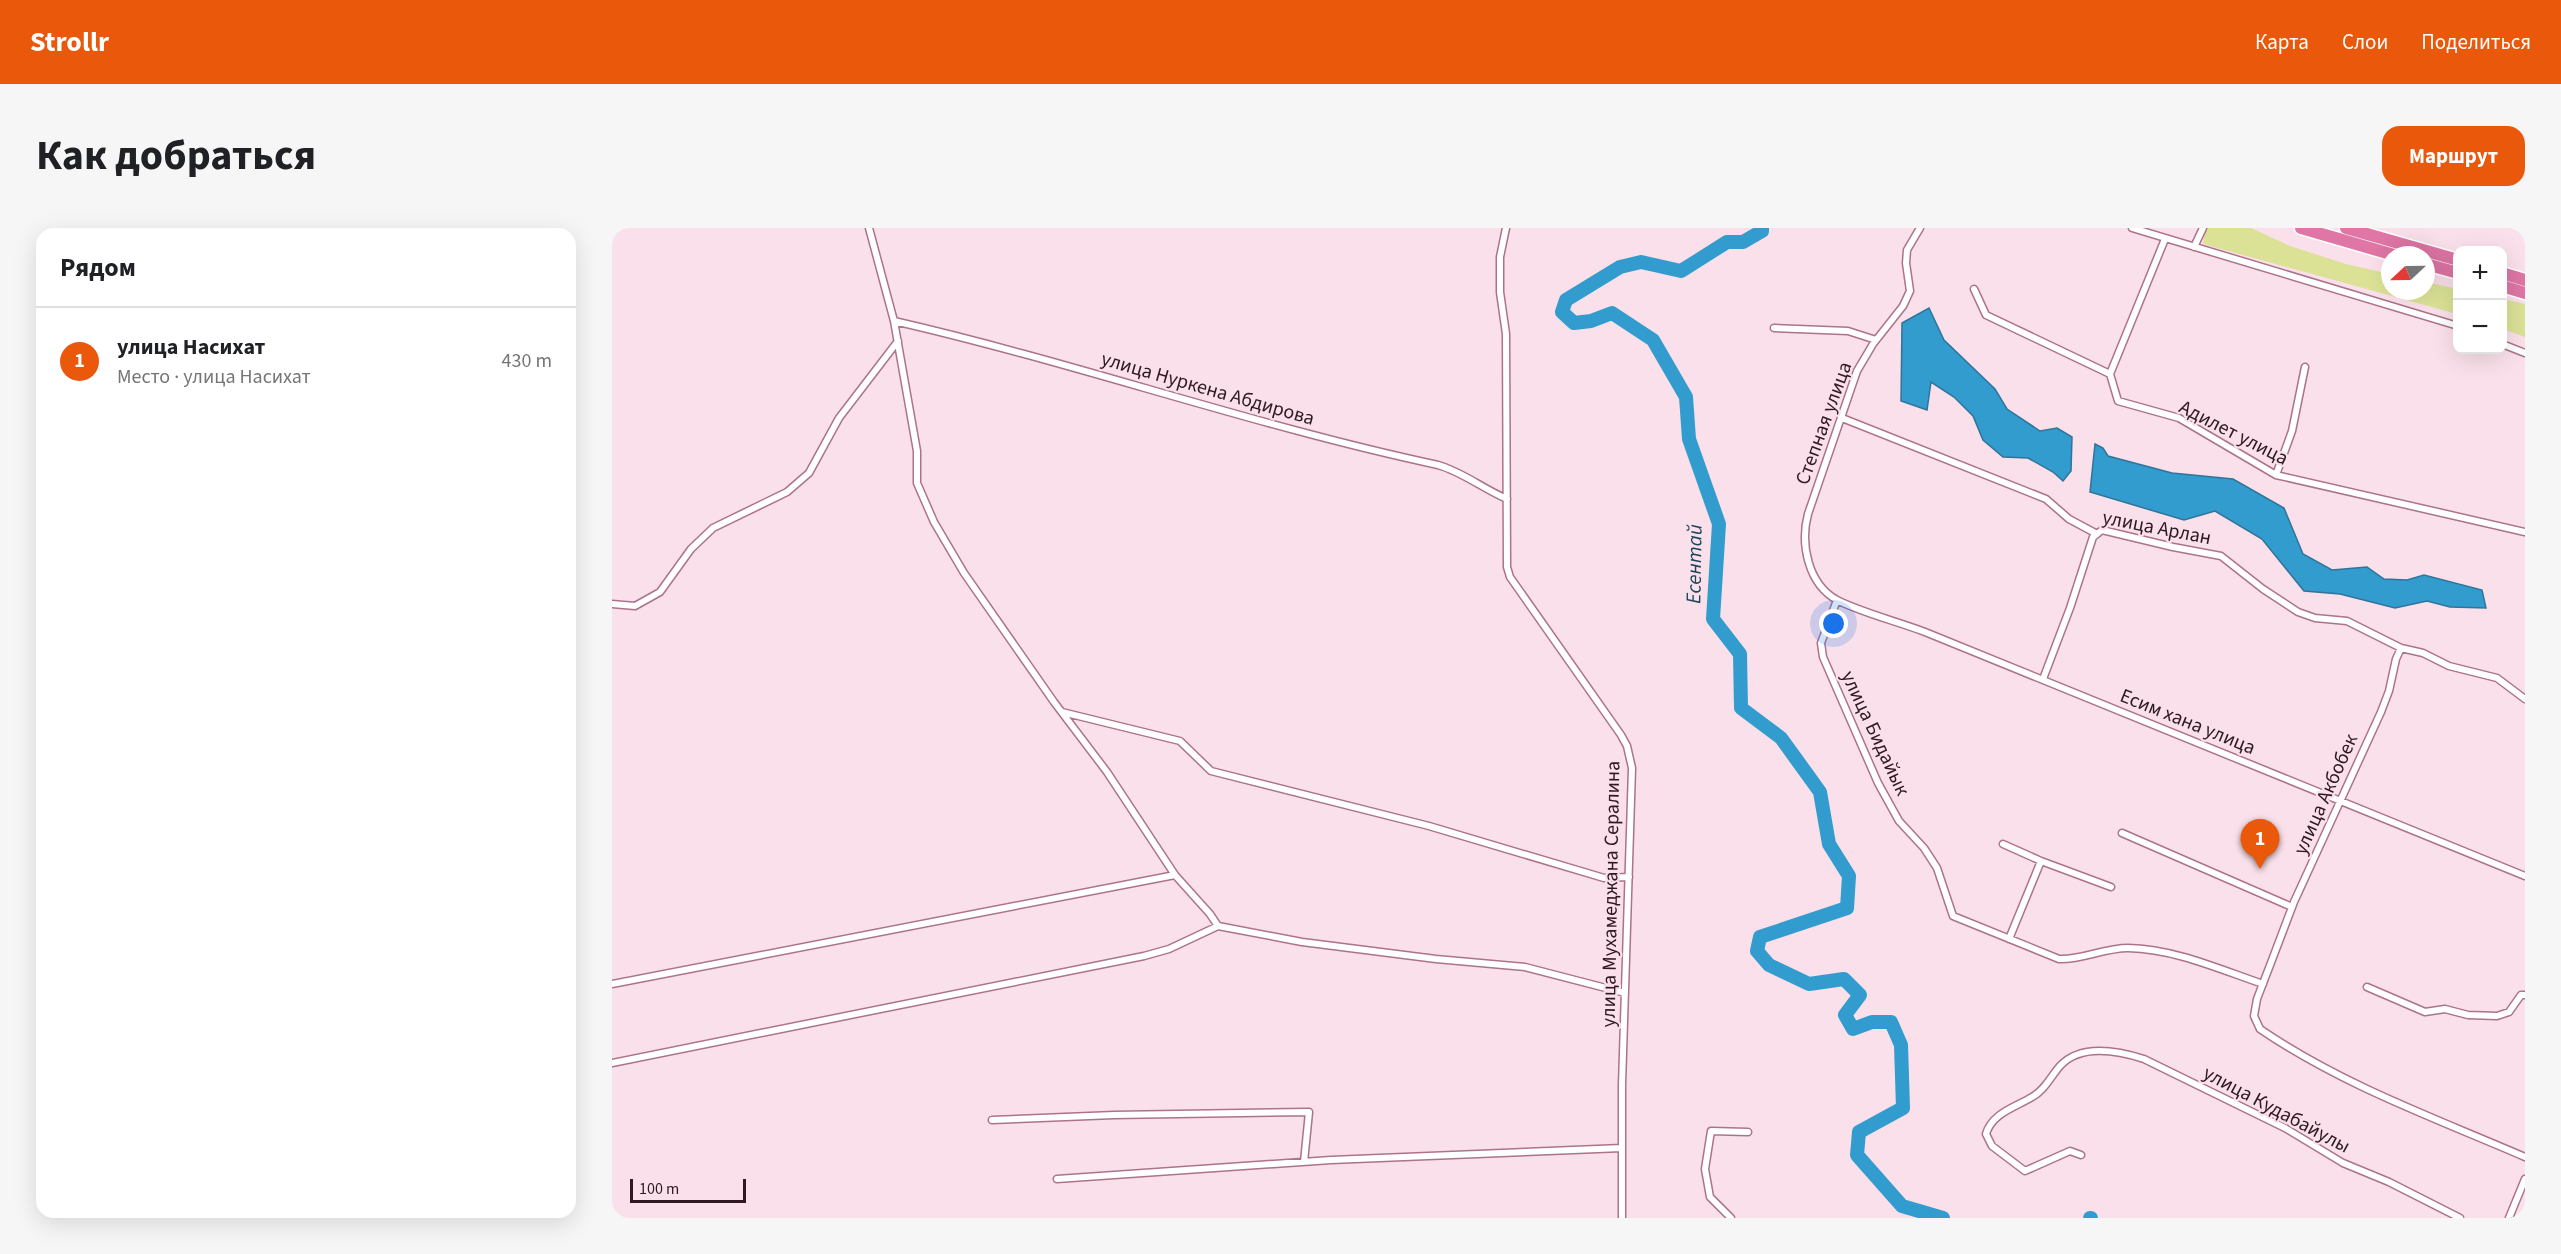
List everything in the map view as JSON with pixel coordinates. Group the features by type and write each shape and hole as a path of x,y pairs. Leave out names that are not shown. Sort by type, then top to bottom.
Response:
{"highway":[{"path":"2301,228 2381,251"},
{"path":"2346,228 2453,259"},
{"path":"2435,267 2453,272"},
{"path":"2507,275 2525,280"},
{"path":"2507,288 2525,293"}],"street":[{"path":"869,228 898,341 917,451 917,483 934,522 964,573 1107,772 1175,875 1218,926"},
{"name":"улица Мухамеджана Сералина","path":"1506,228 1500,257 1500,292 1506,333 1507,567 1510,577 1621,735 1627,746 1632,768 1625,993 1622,1218"},
{"name":"Степная улица","path":"1837,600 1821,588 1814,574 1807,558 1803,530 1857,371 1876,340 1903,306 1910,291 1906,263 1907,250 1920,228"},
{"path":"2132,228 2453,325"},
{"path":"2194,247 2203,228"},
{"path":"1974,289 1986,315 2110,374 2165,239"},
{"name":"улица Нуркена Абдирова","path":"894,321 1132,382 1279,426 1457,470 1474,483 1507,499"},
{"path":"1774,328 1848,331 1876,340"},
{"path":"612,604 635,606 660,592 691,549 713,528 787,492 809,472 839,418 898,341"},
{"path":"2507,346 2525,353"},
{"path":"2276,476 2292,431 2305,368"},
{"name":"Адилет улица","path":"2110,374 2118,402 2179,418 2276,476 2525,532"},
{"name":"улица Арлан","path":"1842,418 2046,499 2069,519 2097,534 2102,530 2173,548 2221,556 2262,589 2298,612 2315,618 2346,621 2401,648 2423,653 2449,666 2497,678 2525,699"},
{"path":"2043,680 2093,537 2097,534"},
{"name":"Есим хана улица","path":"1837,600 1925,632 2525,876"},
{"name":"улица Бидайык","path":"1837,600 1821,643 1823,657 1878,783 1899,821 1924,848 1937,868 1953,916 2009,939"},
{"name":"улица Акбобек","path":"2401,648 2389,692 2292,907 2255,1007 2255,1021 2260,1029 2275,1040 2329,1072 2418,1113 2525,1157"},
{"path":"1062,711 1180,741 1211,771 1429,826 1604,878 1629,877"},
{"path":"2122,833 2292,907"},
{"path":"2003,844 2111,887"},
{"path":"2042,861 2009,939 2058,959 2071,959 2126,948 2171,953 2263,984"},
{"path":"612,984 1175,875"},
{"path":"612,1063 1144,956 1169,949 1218,926 1325,945 1525,968 1625,993"},
{"path":"2367,987 2425,1012 2445,1009 2468,1016 2497,1016 2509,1012 2522,995 2525,995"},
{"name":"улица Кудабайулы","path":"2081,1155 2070,1151 2025,1171 1992,1146 1986,1134 1994,1119 2039,1093 2061,1065 2073,1056 2098,1051 2120,1052 2144,1059 2285,1128 2343,1163 2389,1182 2460,1218"},
{"path":"992,1120 1114,1115 1309,1113 1304,1162"},
{"path":"1731,1218 1710,1197 1705,1169 1711,1131 1748,1132"},
{"path":"1057,1179 1304,1162 1622,1148"},
{"path":"2509,1218 2525,1179"}],"green space":[{"path":"2205,228 2251,228 2290,246 2346,264 2381,272 2381,293 2203,244"},
{"path":"2435,284 2453,288 2453,313 2406,300 2435,300"},
{"path":"2507,300 2525,304 2525,337 2507,330"}],"water":[{"path":"1929,308 1944,340 1995,389 2007,409 2040,431 2057,428 2072,437 2071,471 2063,481 2053,472 2028,458 2003,457 1983,440 1973,416 1954,397 1931,382 1927,410 1901,401 1902,323"},
{"path":"2095,444 2103,448 2108,456 2172,473 2233,479 2284,508 2303,554 2332,570 2367,567 2384,579 2407,580 2424,575 2482,590 2486,608 2450,607 2427,601 2395,608 2340,594 2304,591 2262,539 2215,511 2184,520 2090,492"}],"waterway":[{"name":"Есентай","path":"1762,228 1762,231 1743,242 1727,242 1681,271 1641,262 1620,267 1566,300 1562,312 1574,323 1591,321 1612,313 1653,340 1686,397 1689,439 1719,524 1713,619 1740,654 1741,708 1781,738 1820,792 1829,844 1849,876 1847,908 1760,937 1757,951 1769,965 1809,984 1844,979 1860,995 1845,1015 1853,1029 1872,1022 1891,1022 1901,1045 1903,1108 1859,1132 1857,1155 1902,1206 1943,1218"}],"place":[{"name":"улица Насихат","path":"2260,869"}]}
